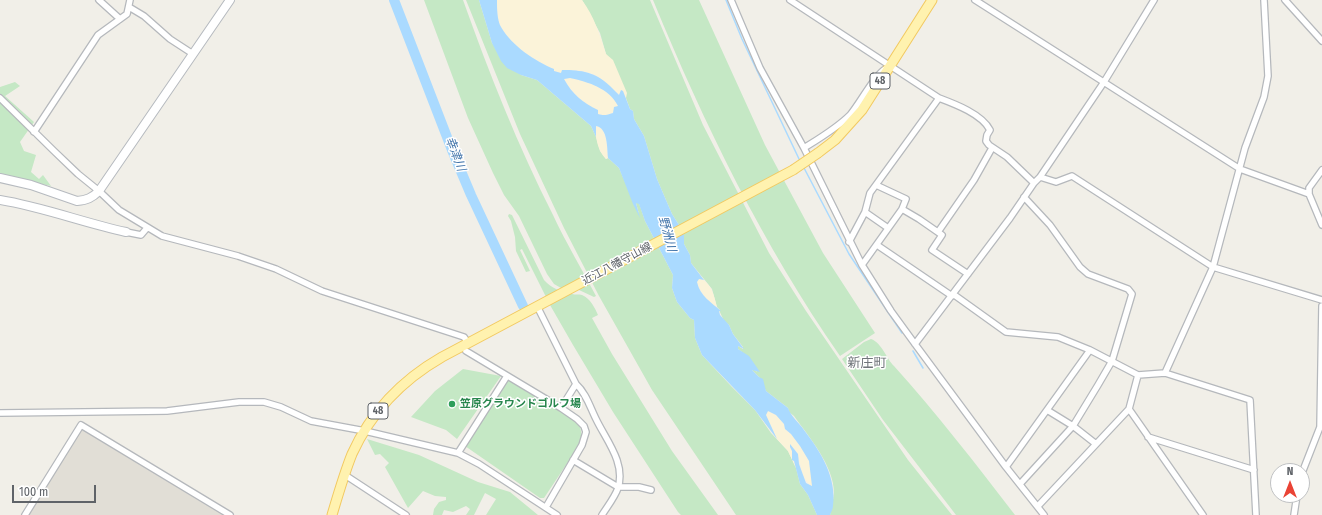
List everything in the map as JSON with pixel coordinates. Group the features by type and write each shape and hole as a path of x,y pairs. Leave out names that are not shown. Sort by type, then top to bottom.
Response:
{"main road":[{"name":"近江八幡守山線","path":"332,515 352,456 365,431 388,399 413,376 432,363 467,347 511,320 791,171 818,153 835,140 862,110 932,0"}],"street":[{"path":"99,0 120,19"},
{"path":"34,132 98,35 127,14 130,0"},
{"path":"0,178 31,185 77,201 92,198 99,191 230,0"},
{"path":"731,0 760,68 804,148 843,226 849,242 862,265 891,311 915,344 1006,467 1044,515"},
{"path":"790,0 939,98 965,108 988,126 990,130 986,141 992,148 1007,157 1034,183"},
{"path":"975,0 1240,169 1309,194"},
{"path":"915,344 1034,183 1040,177 1104,82 1141,19 1154,0"},
{"path":"1164,373 1213,268 1245,148 1264,97 1268,76 1264,0"},
{"path":"1285,0 1322,41"},
{"path":"129,7 144,16 170,39 193,54"},
{"path":"804,148 837,126 849,115 882,71 890,66"},
{"path":"0,98 78,174 119,210 147,228 162,236 238,256 276,269 322,291 464,337 467,347 507,376 577,419 584,426 585,438 546,507"},
{"path":"849,242 864,212 870,193 939,98"},
{"path":"938,232 974,180 992,148"},
{"path":"1322,170 1309,188 1309,194 1322,225"},
{"path":"1040,177 1056,182 1072,176 1213,268 1322,300"},
{"path":"862,265 902,209 906,199 876,185"},
{"path":"1020,484 1073,426 1112,361 1132,294 1128,289 1088,274 1080,267 1050,225 1024,197"},
{"path":"0,200 20,204 103,227 141,235 147,228"},
{"path":"902,209 942,235 932,250 968,274"},
{"path":"864,212 888,228"},
{"path":"877,245 1006,332 1058,338 1090,350 1138,375 1164,373 1250,400 1256,515"},
{"path":"537,306 576,384 582,389 595,419 616,457 619,467 618,488 602,515"},
{"path":"1306,463 1320,427 1322,306"},
{"path":"1006,467 1090,350"},
{"path":"1038,506 1129,409 1138,375"},
{"path":"458,453 507,376"},
{"path":"561,408 576,384"},
{"path":"0,412 167,411 240,402 256,402 281,407 311,421 365,431 458,453 479,464 557,515"},
{"path":"1129,409 1203,515"},
{"path":"1047,410 1073,426 1096,444"},
{"path":"26,515 81,425 230,515"},
{"path":"1148,437 1254,470"},
{"path":"573,460 618,488 639,487 651,490"},
{"path":"345,475 406,515"},
{"path":"1294,515 1296,503"}],"shaded area":[{"path":"81,428 228,515 29,515"}],"green space":[{"path":"424,0 463,0 483,55 528,163 563,236 596,296 594,297 579,290 561,288 554,284 547,274 519,216 504,195 468,118"},
{"path":"466,0 479,0 492,43 521,75 537,80 591,126 600,151 606,159 608,158 619,168 639,214 636,203 639,203 645,221 673,275 672,288 677,302 690,318 694,320 695,338 702,355 755,410 771,433 788,451 796,468 800,484 808,495 817,515 736,515 652,390 599,296 564,228 520,134"},
{"path":"582,0 650,0 703,125 769,253 806,311 908,460 952,515 830,515 834,493 833,483 825,462 807,433 789,412 788,408 766,391 759,377 752,370 753,369 757,372 738,349 738,346 743,349 743,347 733,334 729,325 724,321 720,310 717,307 712,289 691,263 690,255 684,244 684,233 672,214 657,179 644,136 634,119 633,111 630,109 626,98 626,93 606,54 600,33"},
{"path":"653,0 699,0 765,145 823,253 875,333 840,356 785,271 760,227 714,138"},
{"path":"15,82 20,86 5,96 34,122 20,142 24,151 36,155 31,172 39,179 43,175 51,186 0,175 0,87"},
{"path":"509,214 512,215 544,280 550,286 560,291 582,295 592,304 598,315 592,318 612,354 672,451 718,515 681,515 678,512 613,412 573,345 550,305 522,249 520,250 530,271 526,272 516,251 515,237 511,221 508,216"},
{"path":"871,339 881,347 891,363 941,421 1015,515 956,515 883,420 842,359 864,342"},
{"name":"笠原グラウンドゴルフ場","path":"463,369 501,376 457,439 446,430 411,417 435,391"},
{"path":"505,380 509,380 577,421 581,429 580,444 544,498 540,498 465,446"},
{"path":"367,439 419,455 478,482 510,492 538,515 486,515 496,499 485,493 474,515 466,515 470,509 466,506 453,512 444,510 442,515 433,515 434,509 439,502 446,500 446,497 435,496 423,491 408,508 385,467 389,463 380,454 375,455"}],"sand":[{"path":"497,0 582,0 593,19 606,54 613,60 627,93 626,98 625,96 618,94 596,75 577,70 562,70 561,73 554,71 554,69 539,62 524,52 511,40 501,27 498,17"},
{"path":"570,78 598,87 610,95 619,107 609,114 598,114 597,110 574,93 564,79"},
{"path":"595,126 601,128 604,134 608,158 606,159 599,148"},
{"path":"699,278 710,286 717,307 702,293 697,282"},
{"path":"768,411 776,415 784,424 785,429 800,446 809,461 813,487 804,477 798,455 794,448 790,447 792,451 792,460 788,451 777,439 766,415"}],"water":[{"name":"野洲川","path":"479,0 497,0 498,17 501,27 518,47 539,62 554,69 554,71 561,73 562,70 569,70 588,73 604,81 619,95 621,90 623,91 630,109 633,111 634,119 644,136 657,179 672,214 684,233 684,244 690,255 691,263 704,280 699,279 697,282 698,287 706,298 721,311 719,311 720,315 729,325 733,334 744,349 738,346 738,349 749,356 760,372 752,370 763,379 766,391 788,408 822,456 833,485 833,507 830,515 817,515 808,495 800,484 794,461 792,460 790,444 798,454 799,464 806,483 812,486 809,461 791,434 785,429 784,424 776,415 768,411 766,415 777,439 755,410 702,355 695,338 694,320 690,318 677,302 672,288 673,275 645,221 639,204 636,203 640,218 619,168 608,158 607,144 603,130 596,126 596,137 591,126 537,80 521,75 507,68 501,61 492,43","holes":["570,78 604,90 618,106 614,107 613,113 606,115 598,114 598,110 578,98 564,79"]}],"waterway":[{"name":"幸津川","path":"394,0 452,150 471,195 523,306"},
{"path":"726,0 742,39 800,161"},
{"path":"803,166 849,254 902,333"},
{"path":"913,351 923,368"}],"place":[{"name":"笠原グラウンドゴルフ場","path":"452,404"}],"district":[{"name":"新庄町","path":"867,363"}]}
